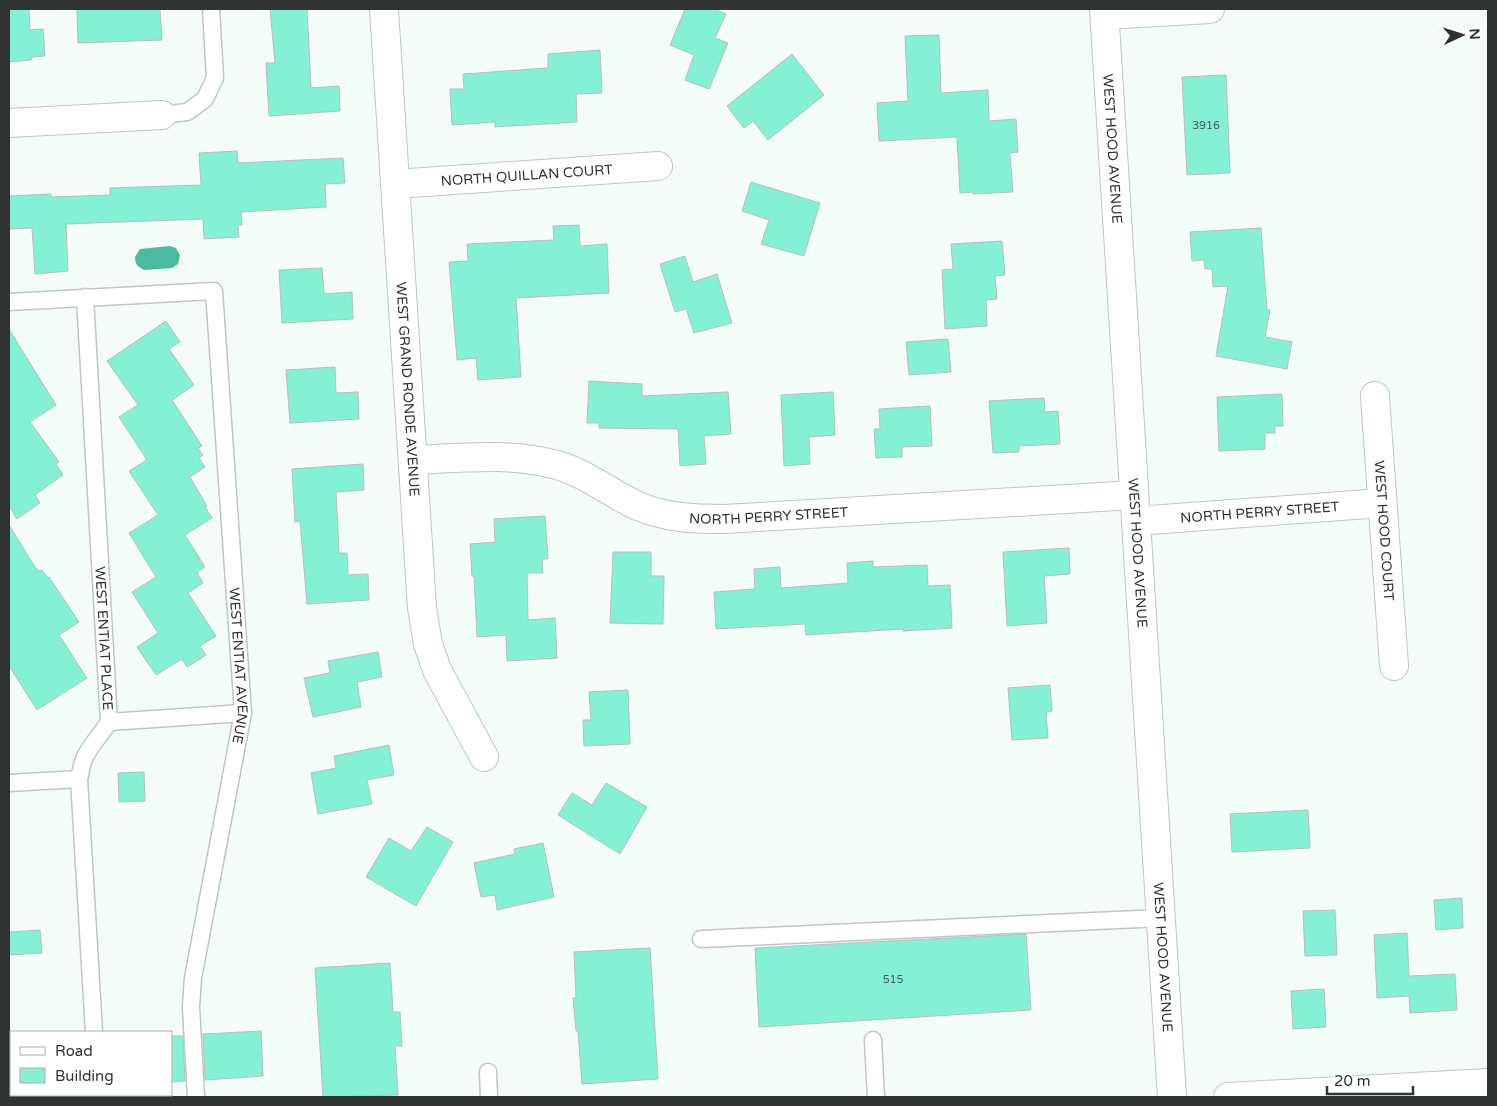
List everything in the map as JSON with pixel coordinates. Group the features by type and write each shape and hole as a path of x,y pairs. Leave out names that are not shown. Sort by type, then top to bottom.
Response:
{"street":[{"name":"WEST GRAND RONDE AVENUE","path":"384,9 422,608 428,644 440,678 484,757"},
{"path":"1105,12 1210,9"},
{"name":"WEST HOOD AVENUE","path":"1105,12 1172,1097"},
{"path":"9,123 162,115"},
{"name":"NORTH QUILLAN COURT","path":"395,184 658,166"},
{"name":"WEST HOOD COURT","path":"1375,396 1394,666"},
{"name":"NORTH PERRY STREET","path":"413,460 495,457 522,458 558,465 583,476 638,506 663,514 689,519 1382,503"},
{"path":"1228,1097 1488,1083"}],"lane":[{"path":"162,115 186,112 205,99 212,85 215,78 211,9"},
{"name":"WEST ENTIAT AVENUE","path":"85,298 214,291 242,713 193,978 191,1007 196,1097"},
{"path":"9,302 85,298"},
{"name":"WEST ENTIAT PLACE","path":"85,298 110,722 83,760 79,779 94,1031"},
{"path":"110,722 242,713"},
{"path":"9,783 79,779"},
{"path":"701,940 1161,918"},
{"path":"873,1040 876,1097"},
{"path":"488,1072 489,1097"}],"shaded area":[{"path":"170,246 176,248 180,255 178,264 172,268 145,270 136,264 135,257 140,249"}],"building":[{"path":"9,9 29,9 30,30 43,29 45,56 32,57 31,60 9,62"},
{"path":"77,9 160,9 162,40 78,43"},
{"path":"270,9 307,9 311,88 339,86 340,111 269,116 266,63 275,63"},
{"path":"685,9 714,9 726,14 715,38 728,43 709,89 685,80 694,55 670,45"},
{"path":"939,35 941,93 988,90 989,121 1016,119 1018,152 1010,153 1013,192 960,193 957,137 879,141 877,103 908,101 905,36"},
{"path":"600,50 602,93 576,94 577,122 495,127 495,122 452,125 450,89 464,89 463,74 548,68 548,54"},
{"path":"792,54 824,95 768,140 753,121 744,128 727,106"},
{"path":"1226,75 1230,173 1187,175 1182,77"},
{"path":"237,151 238,163 343,158 345,183 325,184 326,207 241,212 242,225 238,225 239,237 204,239 203,219 66,224 68,271 35,274 32,228 9,229 9,196 51,194 51,197 110,195 110,188 201,185 199,153"},
{"path":"751,182 820,203 804,256 761,244 769,220 742,211"},
{"path":"579,225 580,246 607,244 609,293 516,298 521,377 478,380 476,358 457,360 449,262 468,261 467,244 554,240 553,226"},
{"path":"1261,228 1267,310 1270,310 1265,337 1292,342 1287,369 1216,356 1228,286 1213,287 1212,269 1205,269 1204,260 1192,261 1190,232"},
{"path":"1002,241 1005,275 995,276 997,299 986,300 987,326 945,329 942,270 953,269 951,244"},
{"path":"685,256 693,282 717,274 732,323 694,333 686,309 675,312 660,264"},
{"path":"322,268 324,294 352,292 353,319 282,323 279,270"},
{"path":"166,321 180,342 169,349 194,385 172,400 202,446 198,448 203,455 199,458 205,467 190,477 212,518 185,535 205,567 197,572 203,583 188,593 216,636 200,646 206,655 187,667 182,659 156,675 137,647 158,633 132,592 156,577 129,533 158,515 129,471 147,460 119,417 138,405 107,361"},
{"path":"9,329 56,405 30,422 59,462 56,464 63,475 35,495 40,503 17,519 9,506"},
{"path":"948,339 951,372 909,375 906,342"},
{"path":"335,367 336,393 358,392 359,419 290,423 286,370"},
{"path":"589,381 642,384 642,396 728,392 731,434 704,436 706,464 680,466 678,429 599,428 599,423 587,423"},
{"path":"833,392 835,435 809,437 810,464 784,466 781,395"},
{"path":"1282,394 1283,426 1275,426 1275,433 1265,433 1265,449 1219,451 1217,397"},
{"path":"1044,398 1045,412 1058,411 1060,444 1019,446 1019,452 993,453 989,401"},
{"path":"930,406 932,446 902,447 902,457 876,458 874,429 880,429 879,409"},
{"path":"363,464 364,490 336,492 339,553 347,553 348,575 368,574 369,600 307,604 300,521 295,522 292,469"},
{"path":"545,516 548,559 542,559 543,573 527,573 528,620 555,618 557,658 507,661 506,635 477,637 474,576 472,576 470,544 495,542 494,519"},
{"path":"9,525 35,567 39,571 42,570 49,577 79,622 59,635 87,678 37,710 9,666"},
{"path":"1069,548 1070,574 1044,576 1047,623 1007,626 1003,552"},
{"path":"613,552 651,552 651,576 664,576 663,624 610,623"},
{"path":"873,561 873,567 927,565 928,586 950,585 952,628 806,635 805,624 716,629 714,592 755,589 754,569 780,567 781,588 848,583 847,563"},
{"path":"378,652 382,677 357,682 361,707 313,717 304,678 330,673 328,661"},
{"path":"1050,685 1052,711 1046,712 1048,738 1012,740 1008,688"},
{"path":"628,690 630,744 584,746 583,720 591,720 589,692"},
{"path":"389,745 394,775 367,780 372,804 318,814 311,773 336,768 334,756"},
{"path":"144,772 145,801 119,802 118,773"},
{"path":"606,783 647,807 620,854 558,815 572,793 592,805"},
{"path":"1308,810 1310,848 1232,852 1230,814"},
{"path":"427,827 453,842 416,906 366,877 389,838 411,851"},
{"path":"543,843 554,897 497,910 495,895 481,897 474,863 515,854 514,849"},
{"path":"1462,898 1463,928 1436,930 1434,900"},
{"path":"1335,910 1337,955 1305,956 1303,911"},
{"path":"40,930 42,953 9,955 9,932"},
{"path":"1407,933 1409,976 1455,974 1457,1010 1410,1013 1409,996 1377,998 1374,935"},
{"path":"1026,934 1031,1010 759,1027 755,948"},
{"path":"650,948 658,1079 582,1084 578,1031 576,1031 573,998 576,998 574,952"},
{"path":"390,963 393,1012 400,1012 402,1046 395,1046 398,1095 323,1097 315,968"},
{"path":"1324,989 1326,1027 1293,1029 1291,991"},
{"path":"261,1031 263,1076 205,1080 203,1034"},
{"path":"172,1036 183,1036 185,1081 172,1082"}]}
